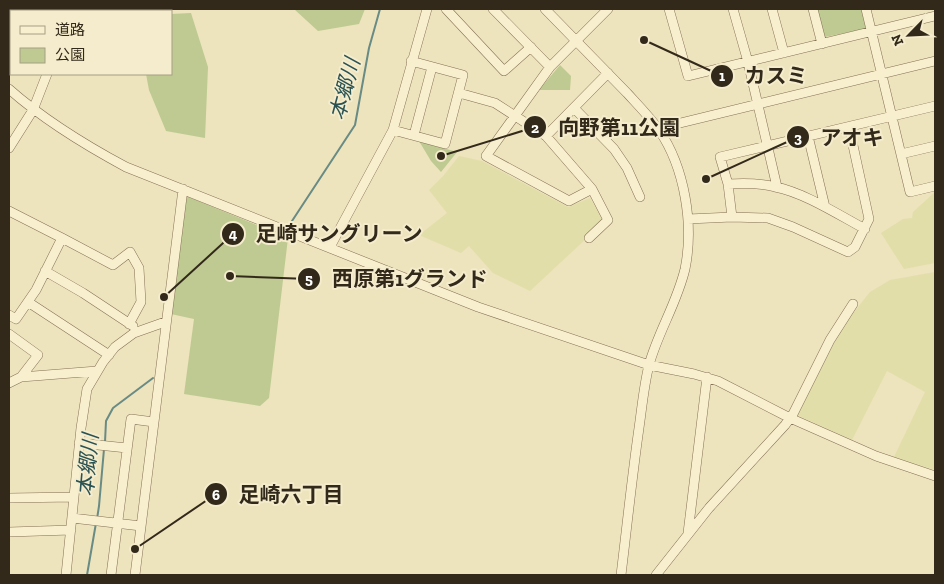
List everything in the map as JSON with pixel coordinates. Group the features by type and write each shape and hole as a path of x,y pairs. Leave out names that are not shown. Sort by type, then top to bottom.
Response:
{"street":[{"path":"330,247 393,130 427,9"},
{"path":"446,9 504,71 531,47"},
{"path":"493,9 550,66"},
{"path":"545,9 608,73 660,131 674,162 685,194 688,219 688,245 685,268 678,294 650,365 636,451 621,575"},
{"path":"592,188 568,201 486,156 550,66 608,9"},
{"path":"669,9 688,76 935,16"},
{"path":"733,9 748,62 777,187"},
{"path":"772,9 784,53"},
{"path":"813,9 822,44"},
{"path":"866,9 910,192 935,186"},
{"path":"393,130 444,144 459,93 463,75 411,61"},
{"path":"660,131 668,126 935,61"},
{"path":"414,136 432,67"},
{"path":"546,136 608,73"},
{"path":"9,148 33,110 47,75"},
{"path":"9,90 33,110 104,156 126,167 485,309 650,365 718,381 790,418 876,456 935,476"},
{"path":"459,93 495,103 546,136 592,188 608,220 589,238"},
{"path":"732,217 728,184 720,156 935,106"},
{"path":"574,108 614,149 627,168 640,197"},
{"path":"688,219 768,218 848,252 856,247 870,219 849,127"},
{"path":"808,136 825,208"},
{"path":"901,154 935,146"},
{"path":"728,184 746,183 777,187 825,208 865,229"},
{"path":"135,575 183,189"},
{"path":"9,211 114,265 130,252 139,268 141,302 129,324"},
{"path":"9,329 12,317 28,302 62,238"},
{"path":"45,271 140,330"},
{"path":"28,302 109,354"},
{"path":"656,575 688,533 790,418 830,340 853,304"},
{"path":"66,575 79,444 87,389 115,347 140,330 165,322"},
{"path":"9,334 38,355 21,377"},
{"path":"9,383 21,377 98,371"},
{"path":"688,533 707,377"},
{"path":"111,575 131,419 154,422"},
{"path":"79,444 127,448"},
{"path":"9,498 74,497"},
{"path":"72,518 141,526"},
{"path":"9,532 71,530"}],"shaded area":[{"path":"459,156 482,161 568,207 590,198 604,222 530,291 493,273 469,246 461,253 419,235 447,213 429,190"},
{"path":"935,192 935,263 904,269 881,233 903,219 912,218 913,212"},
{"path":"935,272 935,470 894,457 925,392 887,371 852,440 797,415 843,326 870,292 890,280"}],"green space":[{"path":"294,9 365,9 359,24 318,31"},
{"path":"816,9 863,9 867,25 864,29 825,37 822,36"},
{"path":"191,13 208,67 205,138 166,131 149,90 146,75 172,75 172,14"},
{"path":"560,65 571,76 570,90 539,90"},
{"path":"419,141 457,152 441,172 431,161"},
{"path":"186,196 288,238 269,398 260,406 184,394 194,319 171,314"}],"waterway":[{"name":"本郷川","path":"292,221 355,125 369,48 380,9"},
{"name":"本郷川","path":"105,442 106,421 113,408 153,378"},
{"name":"本郷川","path":"97,519 104,449"},
{"name":"本郷川","path":"87,575 96,523"}],"place":[{"name":"カスミ","path":"644,40"},
{"name":"向野第11公園","path":"441,156"},
{"name":"アオキ","path":"706,179"},
{"name":"西原第1グランド","path":"230,276"},
{"name":"足崎サングリーン","path":"164,297"},
{"name":"足崎六丁目","path":"135,549"}]}
